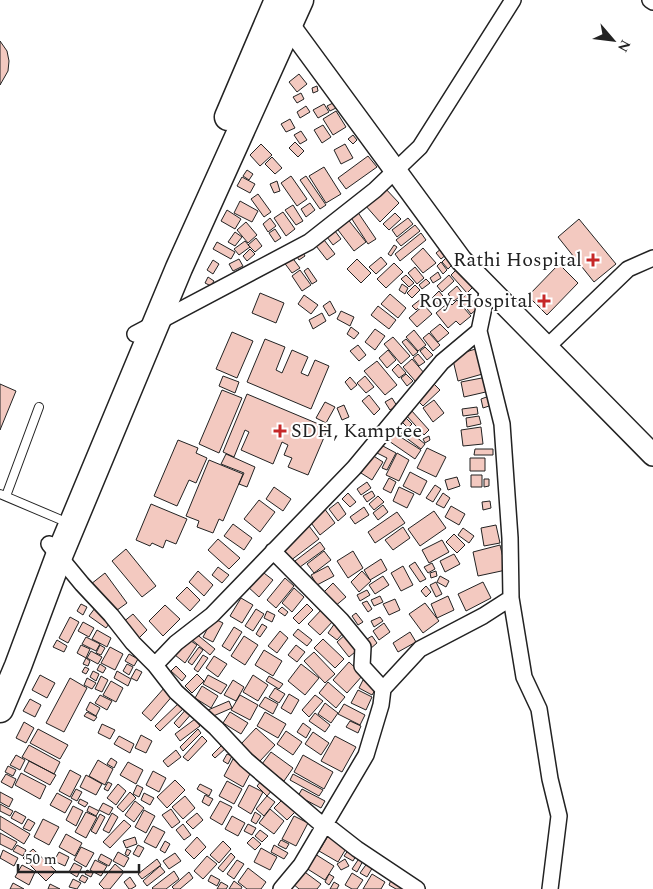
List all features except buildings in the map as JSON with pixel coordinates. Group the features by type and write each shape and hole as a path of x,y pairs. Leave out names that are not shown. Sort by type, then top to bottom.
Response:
{"highway":[{"path":"0,662 54,550 283,6"},
{"path":"0,709 18,666 54,550 60,519 146,328"}],"street":[{"path":"146,328 309,242 375,190 420,147 513,0"},
{"path":"283,6 396,171 461,260 653,455"},
{"path":"547,347 628,269 653,258"},
{"path":"488,288 479,331 502,424 510,538 510,598 524,678 539,709 550,779 559,816 550,889"},
{"path":"155,665 176,643 212,614 354,468 442,362 479,331"},
{"path":"54,550 111,615 132,643 155,665 176,692 216,728 246,760 313,816 357,849 417,889"},
{"path":"273,551 341,620 363,647 362,666 383,689"},
{"path":"281,889 300,865 366,756 383,689 420,649 484,616 510,598"}],"lane":[{"path":"39,406 3,495 60,519"}],"place":[{"name":"Rathi Hospital","path":"593,260"},
{"name":"Roy Hospital","path":"544,301"},
{"name":"SDH, Kamptee","path":"280,431"}]}
